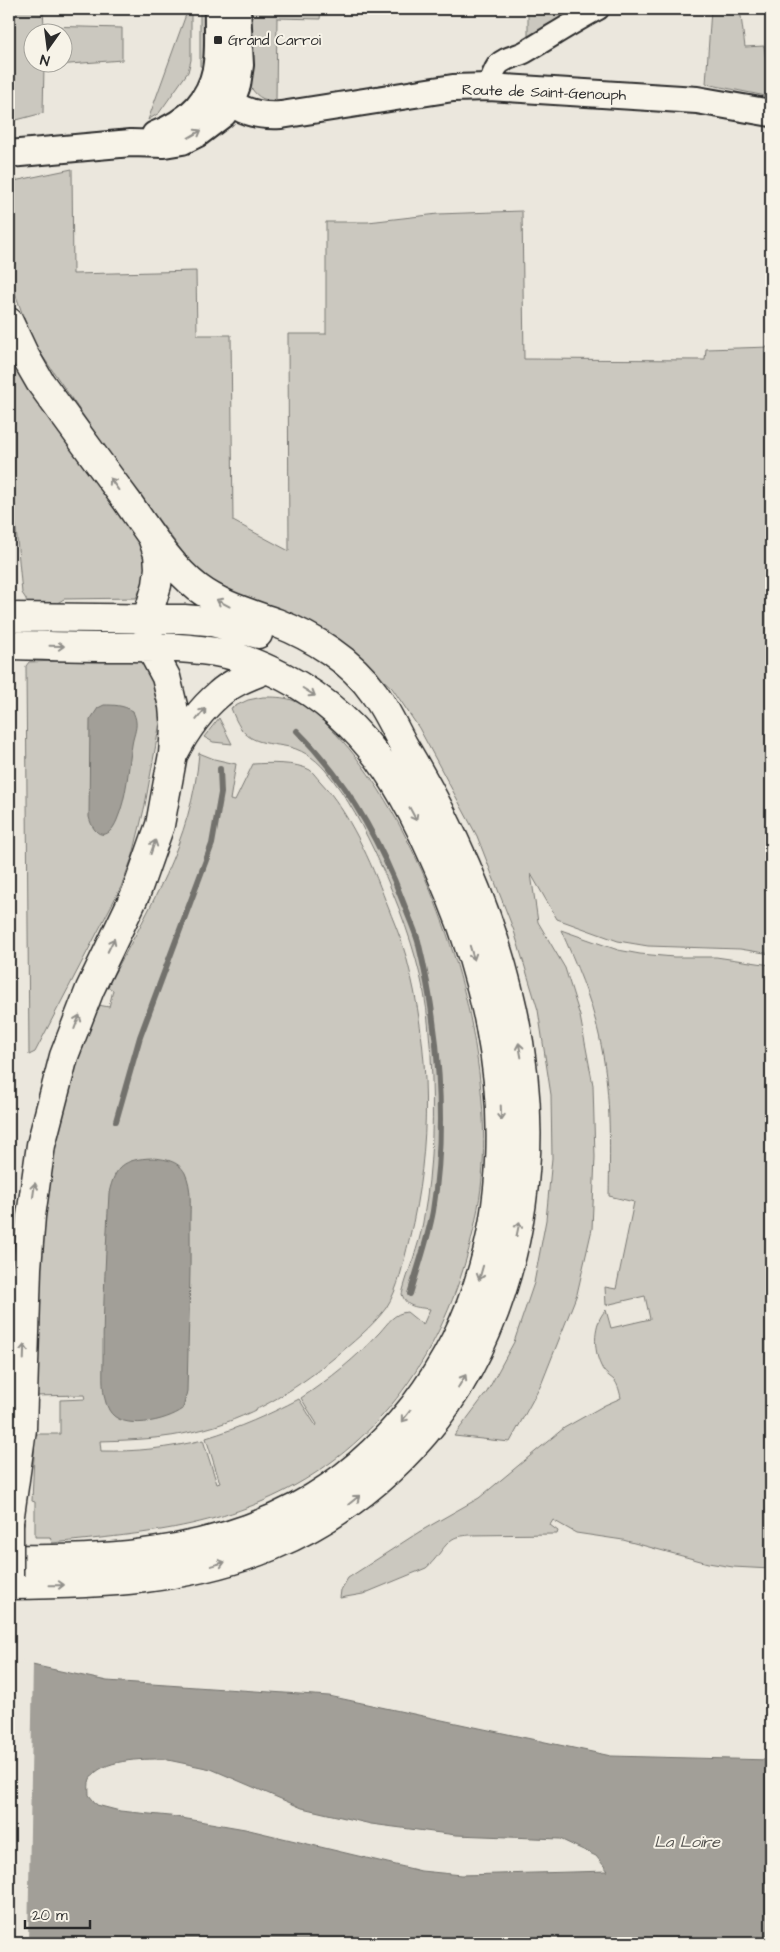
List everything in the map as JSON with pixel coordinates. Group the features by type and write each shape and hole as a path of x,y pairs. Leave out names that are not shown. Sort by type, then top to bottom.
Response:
{"highway":[{"path":"9,322 40,382 151,535 178,569 205,593 225,605 292,630 337,656 358,673 374,692 445,819 479,895 505,976 515,1016 526,1100 527,1143 520,1225 507,1275 481,1346 462,1382 438,1418 412,1448 380,1479 348,1505 313,1526 259,1551 198,1570 114,1582 9,1585"},
{"path":"9,1522 22,1429 30,1216 41,1146 64,1056 90,989 136,893 160,825 173,754 175,728 173,706 166,677 150,647 147,618 159,568 158,554 151,535"},
{"path":"9,617 147,618 208,621 248,631 282,642 316,660 366,699 396,732"},
{"path":"9,645 183,648 226,654 267,669 306,690 337,711 352,726 380,759 403,794 422,831 470,946 491,1026 498,1069 502,1153 498,1195 491,1235 467,1316 449,1354 427,1388 383,1443 362,1461 320,1494 297,1507 255,1526 218,1539 158,1552 82,1559 9,1559"},
{"path":"173,754 184,734 219,694 238,682 267,669"},
{"path":"9,1495 9,1576"}],"street":[{"path":"9,154 131,143 164,144 182,141 198,133 223,114 217,66 218,9"},
{"path":"221,96 237,85 240,65 237,9"},
{"path":"489,86 498,64 509,57 523,53 598,9"},
{"path":"519,88 518,70 523,53"},
{"name":"Route de Saint-Genouph","path":"221,96 246,112 264,116 281,115 453,88 489,86 697,100 771,113"}],"shaded area":[{"path":"9,9 43,9 44,22 22,22 22,72 44,72 43,113 9,122"},
{"path":"188,9 191,9 191,60 188,72 159,113 148,120"},
{"path":"200,9 205,9 204,67 200,66"},
{"path":"248,9 321,9 320,19 277,18 276,100 263,99 253,91 249,83"},
{"path":"528,9 563,9 564,12 560,13 560,18 528,38"},
{"path":"711,9 740,9 745,47 764,46 771,97 706,84"},
{"path":"72,27 122,28 122,60 72,64"},
{"path":"72,169 73,274 196,271 197,335 231,335 233,521 289,551 288,334 326,334 326,222 368,222 438,214 522,211 524,359 705,360 706,349 770,347 771,295 771,954 740,949 648,946 618,941 557,919 531,874 538,922 565,968 580,1016 593,1085 595,1157 592,1229 577,1294 541,1385 510,1442 454,1436 487,1392 514,1342 534,1283 546,1220 552,1158 551,1095 538,1010 514,931 477,836 419,728 392,688 353,652 232,596 209,582 190,562 107,450 39,351 27,327 9,276 9,182"},
{"path":"9,346 137,536 145,567 143,582 136,598 64,599 54,605 27,605 22,593 9,453"},
{"path":"147,658 161,710 145,805 133,855 121,887 35,1052 29,1055 26,666 29,662"},
{"path":"263,697 292,700 313,712 326,724 356,757 380,791 402,829 422,870 454,955 465,995 479,1072 484,1149 481,1188 474,1229 463,1270 449,1309 430,1347 409,1382 383,1415 354,1444 320,1470 288,1489 224,1516 157,1531 52,1543 50,1537 35,1537 35,1502 32,1501 35,1434 60,1434 60,1400 85,1399 84,1395 33,1396 39,1229 64,1056 98,1005 109,1007 113,990 107,987 152,903 178,845 195,785 199,753 236,764 230,800 235,801 253,764 274,763 304,767 310,770 331,793 350,822 373,871 399,936 414,991 424,1062 426,1098 422,1169 409,1240 394,1292 386,1308 355,1341 303,1382 252,1412 215,1426 184,1434 148,1439 100,1441 101,1451 152,1449 203,1440 217,1484 220,1483 206,1438 253,1421 299,1399 316,1426 317,1424 301,1398 352,1359 395,1316 407,1312 423,1325 430,1309 409,1304 402,1294 423,1222 429,1181 432,1139 432,1077 429,1032 416,959 399,909 379,861 355,814 333,780 307,754 290,747 264,743 250,737 235,719 231,708 248,700"},
{"path":"219,718 232,744 213,742 204,737"},
{"path":"561,930 618,950 640,954 674,957 716,957 771,965 771,1569 733,1567 708,1563 623,1540 576,1533 553,1520 550,1525 558,1531 557,1534 469,1535 457,1537 447,1544 426,1568 363,1594 340,1598 341,1590 348,1578 419,1532 479,1498 564,1428 621,1398 617,1384 606,1374 598,1359 596,1336 599,1322 606,1310 611,1328 650,1319 645,1296 606,1305 605,1287 616,1289 634,1202 609,1196 609,1115 603,1055 596,1021 587,994"}],"water":[{"path":"104,705 122,706 133,711 136,725 120,811 110,832 102,834 94,829 89,817 90,720 98,708"},
{"path":"152,1158 166,1160 179,1165 185,1173 190,1191 187,1391 183,1409 156,1420 133,1423 115,1417 106,1404 104,1392 104,1317 109,1193 114,1176 122,1166 134,1160"},
{"name":"La Loire","path":"9,1660 107,1681 329,1696 611,1756 771,1760 771,1943 9,1943","holes":["144,1759 163,1759 211,1769 302,1808 371,1824 456,1835 560,1839 596,1856 608,1871 462,1875 421,1871 245,1829 170,1816 120,1811 97,1805 89,1795 89,1781 95,1772 112,1764"]}],"pier":[{"path":"9,1658 33,1663 28,1943 9,1943"}],"waterway":[{"path":"297,731 345,789 372,832 394,878 415,931 425,974 436,1041 439,1075 440,1144 433,1211 426,1242 410,1294"},
{"path":"116,1121 140,1037 212,844 221,793 220,769"}],"place":[{"name":"Grand Carroi","path":"218,40"}]}
